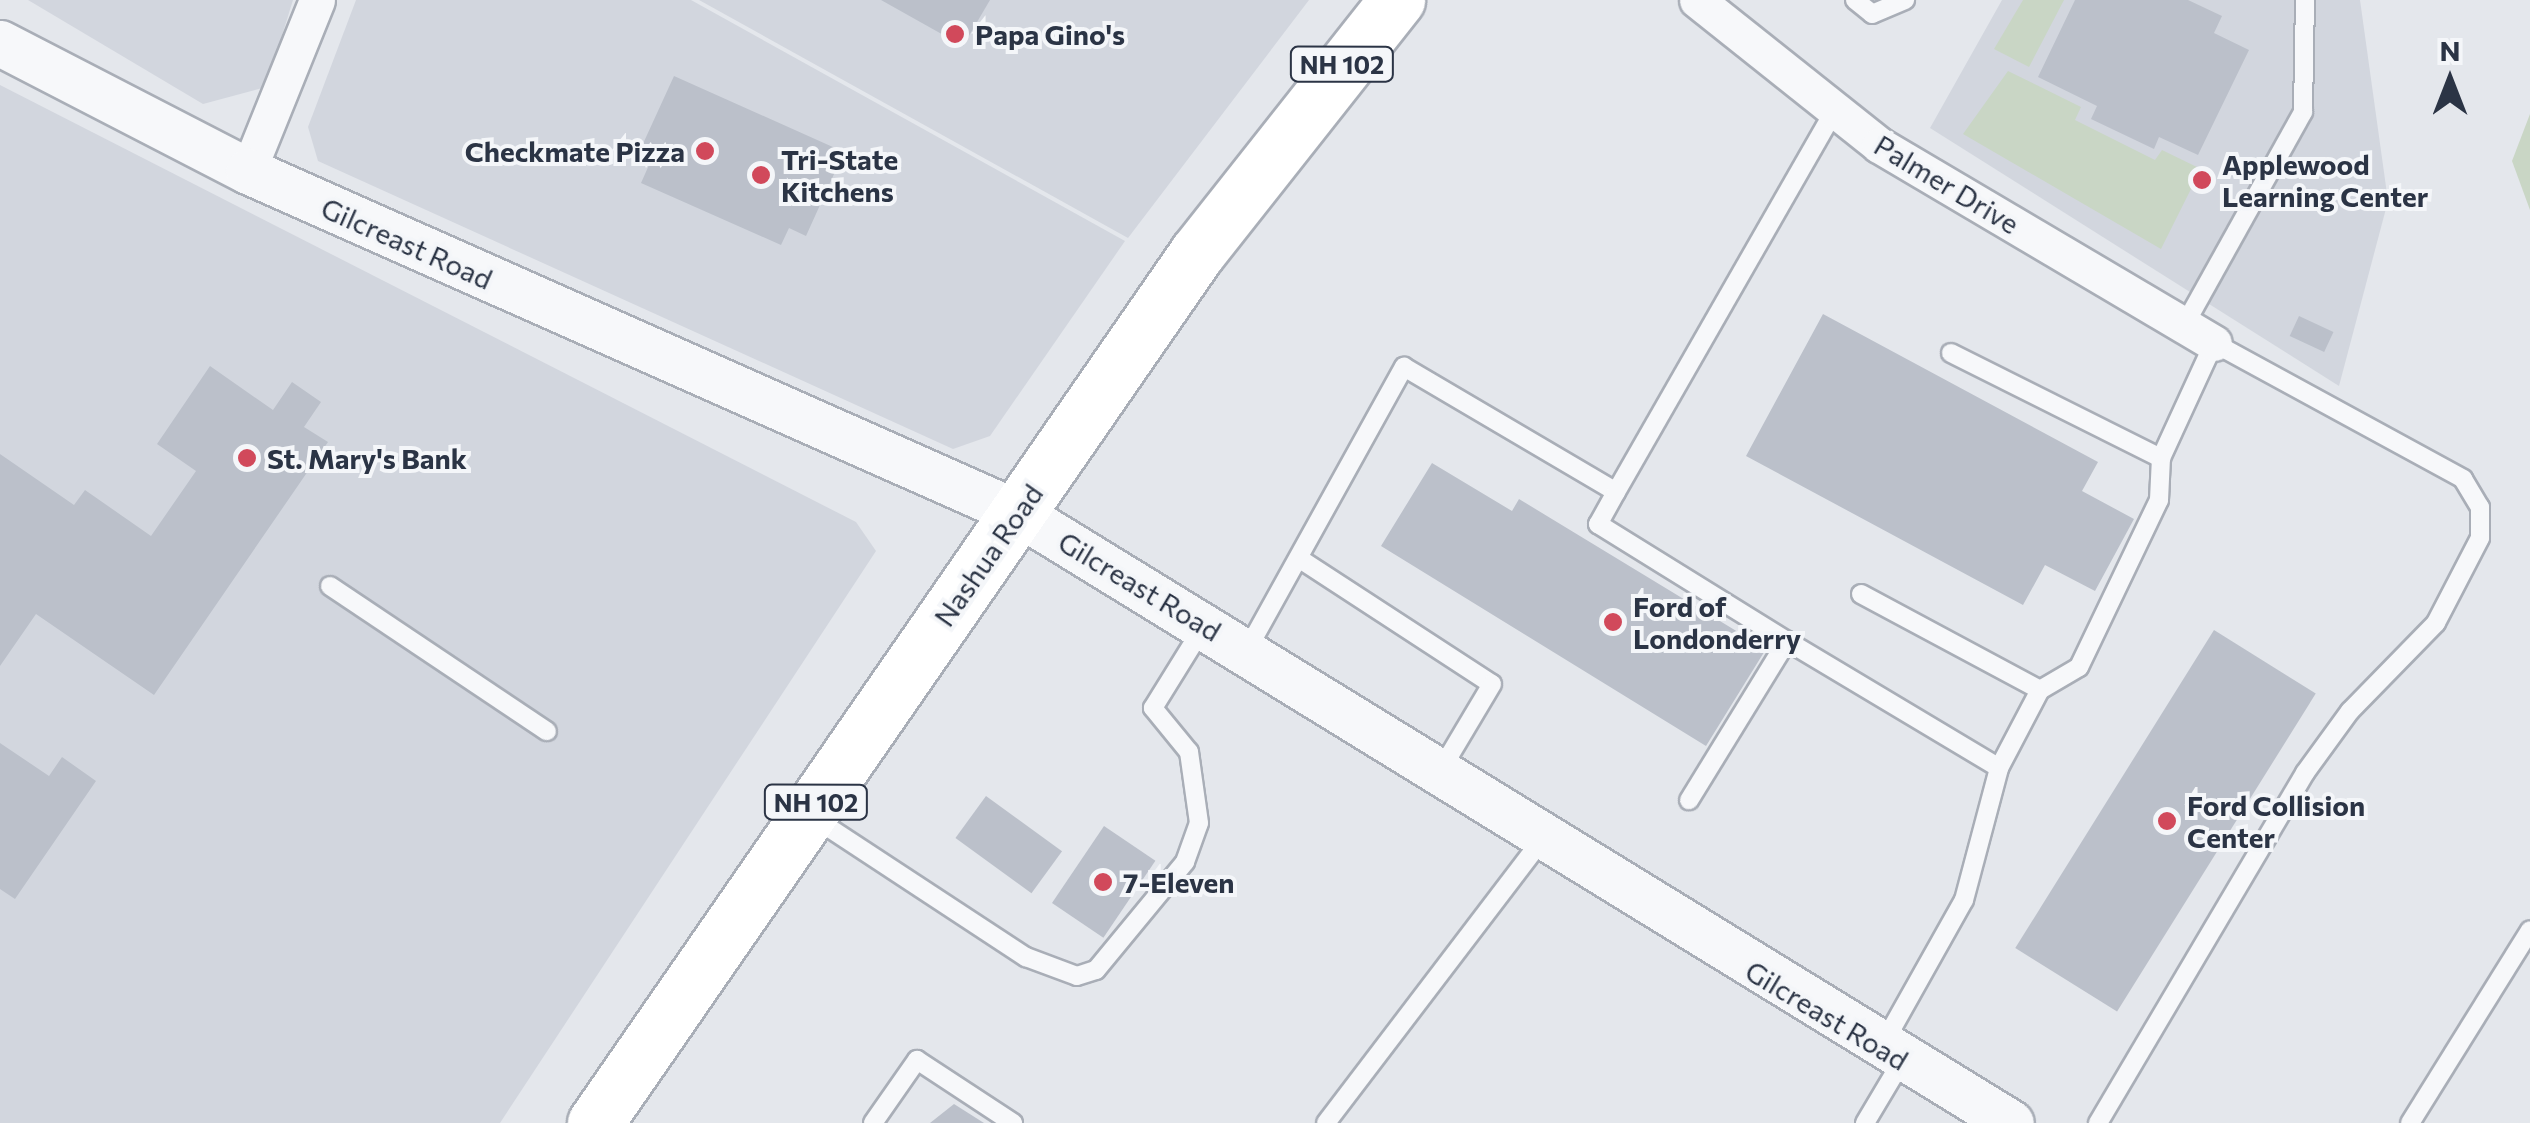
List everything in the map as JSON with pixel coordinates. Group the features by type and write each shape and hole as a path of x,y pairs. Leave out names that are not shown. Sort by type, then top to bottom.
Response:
{"main road":[{"name":"Nashua Road","path":"613,1113 808,814 1287,128 1397,0"}],"street":[{"path":"248,170 318,0"},
{"name":"Palmer Drive","path":"1697,0 1834,114 2199,334"},
{"name":"Gilcreast Road","path":"0,43 248,170 1018,513 1205,624 1541,841 2012,1123"}],"lane":[{"path":"1855,0 1872,14 1905,0"},
{"path":"1866,1123 1891,1054 1970,886 1999,768 2040,690 2079,667 2160,500 2161,458 2199,334 2304,112 2305,0"},
{"path":"1834,114 1598,524 1999,768"},
{"path":"2098,1123 2305,773 2350,711 2436,623 2480,538 2480,507 2463,479 2199,334"},
{"path":"1951,353 2161,458"},
{"path":"1246,650 1303,560 1317,511 1404,367 1616,492"},
{"path":"1303,560 1492,684 1437,776"},
{"path":"330,586 546,731"},
{"path":"1861,594 2040,690"},
{"path":"808,814 1040,964 1077,976 1096,970 1185,862 1199,823 1189,752 1153,708 1205,624"},
{"path":"1690,800 1787,642"},
{"path":"1326,1123 1541,841"},
{"path":"2410,1123 2530,930"},
{"path":"873,1123 916,1060 1013,1123"}],"shaded area":[{"path":"28,0 293,0 266,87 203,104"},
{"path":"356,0 691,0 1125,241 990,436 953,449 318,161 308,127"},
{"path":"699,0 1309,0 1128,238"},
{"name":"Applewood Learning Center","path":"2002,0 2360,0 2388,201 2339,386 1930,128"},
{"path":"0,85 856,522 876,551 500,1123 0,1123"}],"green space":[{"path":"2023,0 2064,0 2029,67 1994,49"},
{"path":"2008,71 2081,107 2075,120 2155,160 2162,150 2201,169 2161,249 1963,134"},
{"path":"2530,114 2530,210 2512,161"}],"building":[{"name":"Papa Gino's","path":"881,0 990,0 963,46"},
{"path":"2075,0 2188,0 2222,16 2214,33 2249,50 2198,155 2159,137 2154,149 2091,119 2097,106 2038,77"},
{"path":"674,76 844,152 806,236 789,228 781,245 641,183 649,165 636,159"},
{"path":"1823,314 2098,462 2082,491 2134,519 2095,591 2045,565 2023,605 1746,456"},
{"path":"2299,316 2333,332 2324,352 2290,336"},
{"path":"210,366 273,410 292,382 321,402 304,427 328,442 154,695 36,614 0,666 0,454 74,505 85,490 151,536 196,471 157,444"},
{"name":"Ford of Londonderry","path":"1432,463 1512,511 1519,499 1766,649 1706,746 1381,546"},
{"name":"Ford Collision Center","path":"2214,630 2316,694 2117,1012 2015,948"},
{"path":"0,743 49,776 62,757 96,781 15,899 0,889"},
{"path":"986,796 1062,851 1031,893 955,838"},
{"name":"7-Eleven","path":"1104,826 1155,861 1103,938 1052,903"},
{"path":"954,1104 984,1123 930,1123"}],"place":[{"name":"Papa Gino's","path":"955,34"},
{"name":"Checkmate Pizza","path":"705,151"},
{"name":"Tri-State Kitchens","path":"761,175"},
{"name":"Applewood Learning Center","path":"2202,180"},
{"name":"St. Mary's Bank","path":"247,458"},
{"name":"Ford of Londonderry","path":"1613,622"},
{"name":"Ford Collision Center","path":"2167,821"},
{"name":"7-Eleven","path":"1103,882"}]}
